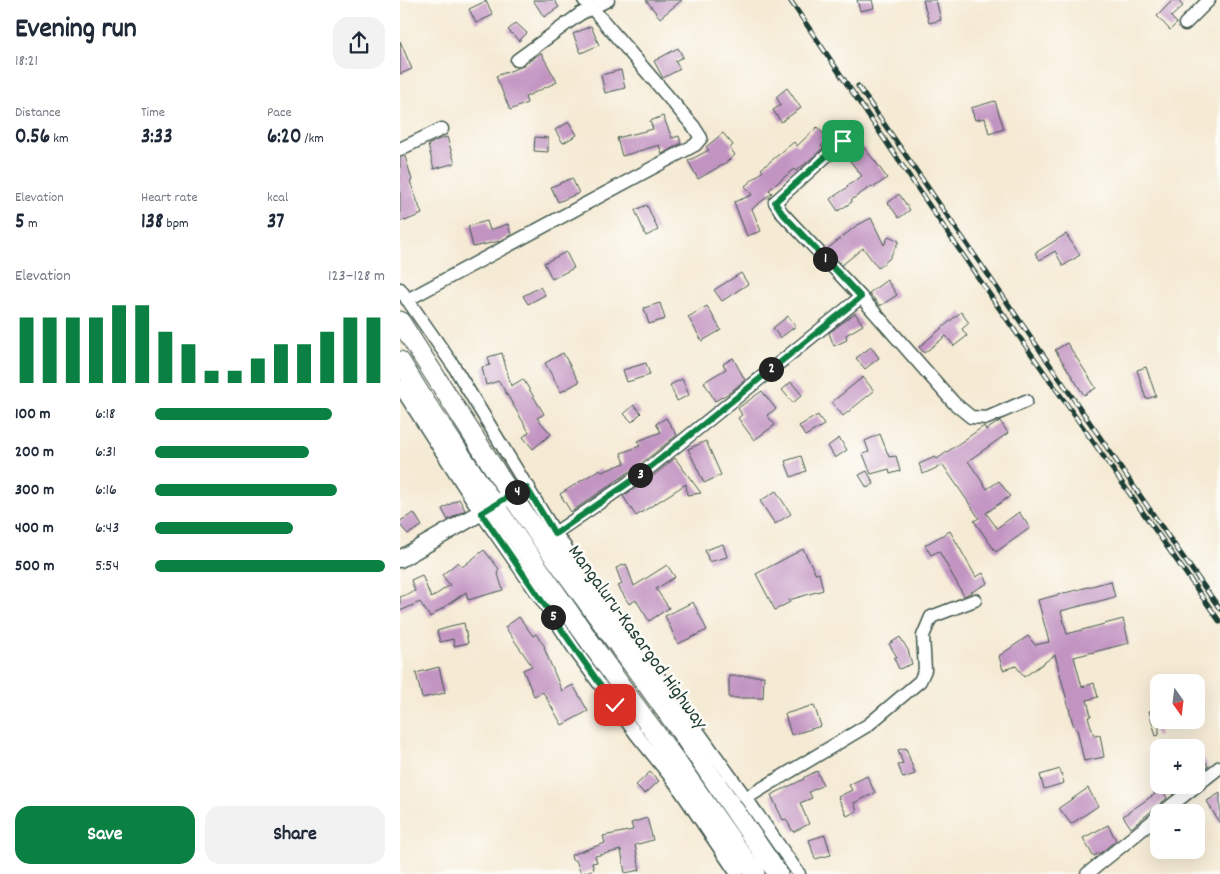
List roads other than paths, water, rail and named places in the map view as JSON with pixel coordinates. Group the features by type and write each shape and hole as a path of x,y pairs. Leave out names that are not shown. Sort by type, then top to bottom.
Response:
{"highway":[{"name":"Mangaluru-Kasargod Highway","path":"400,321 519,491 549,549 684,737 778,874"},
{"name":"Mangaluru-Kasargod Highway","path":"400,361 488,509 628,696 755,874"}],"main road":[{"path":"400,559 519,491"}],"street":[{"path":"517,60 580,14 588,4 608,0"},
{"path":"1185,24 1209,0"},
{"path":"588,4 694,127 701,138 695,145 404,295 453,366 519,491 555,534 799,874"},
{"path":"400,149 442,129"},
{"path":"843,141 775,202 782,213 861,297 954,403 971,417 987,418 1026,401"},
{"path":"555,534 643,473 861,297"},
{"path":"400,387 488,509 587,667 636,734 674,781 737,874"},
{"path":"746,798 868,725 920,681 925,670 923,636 931,617 975,600"},
{"path":"1173,804 1220,767"},
{"path":"1087,874 1150,823"}],"railway":[{"path":"790,0 994,301 1220,622"},
{"path":"858,86 1220,609"}]}
